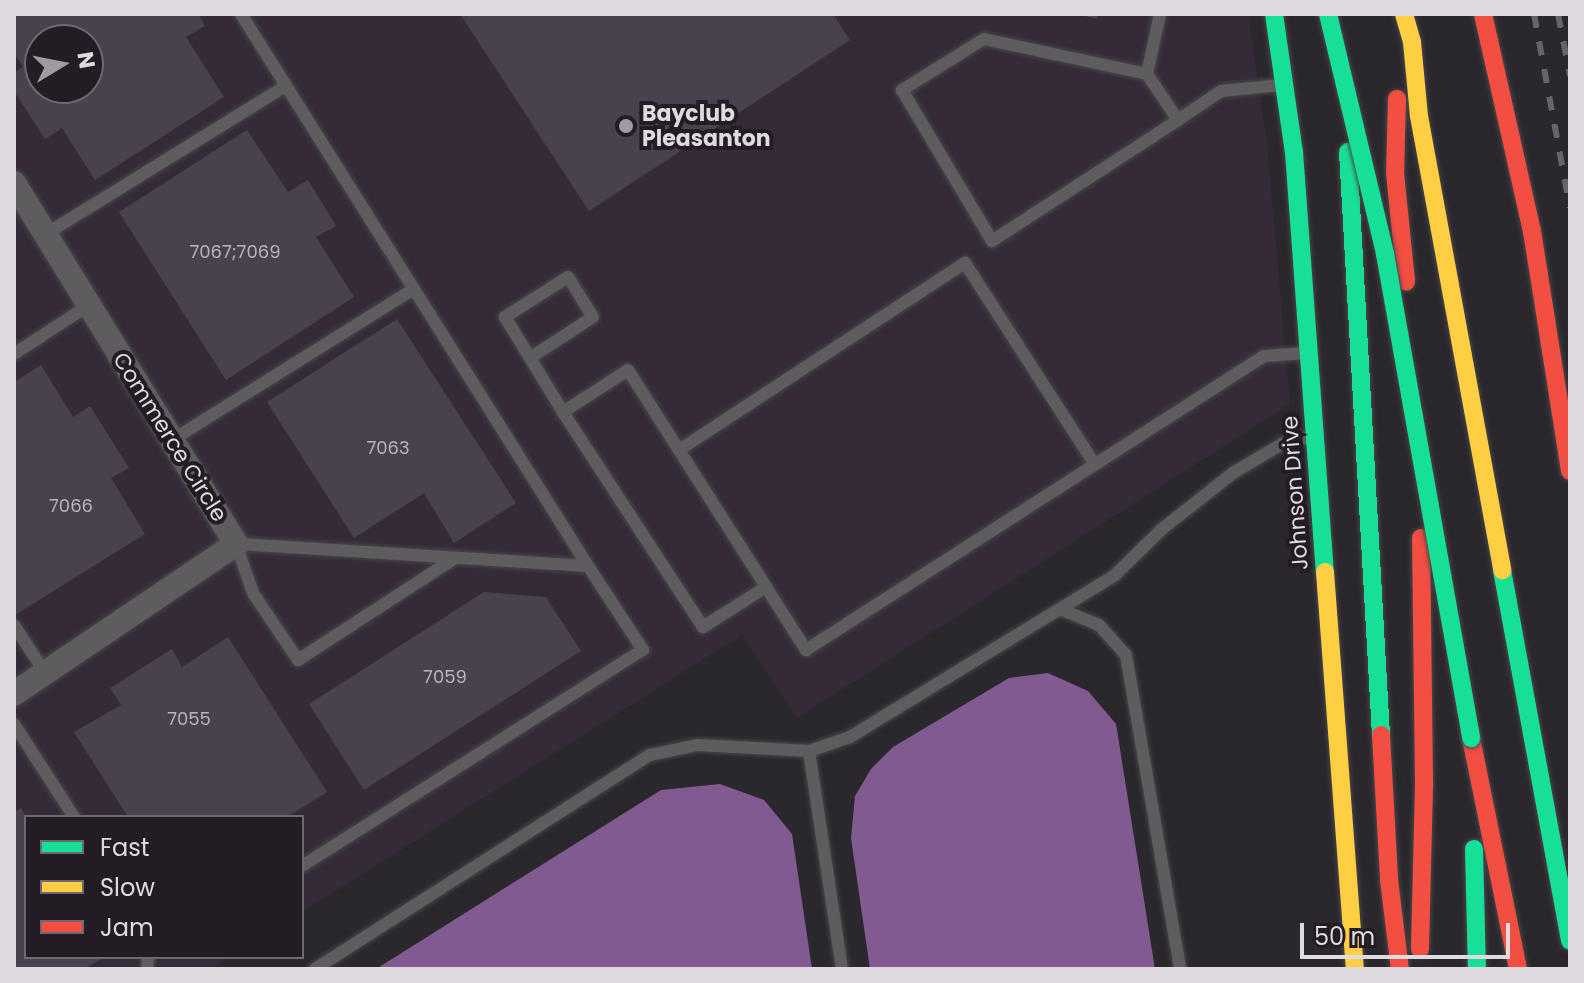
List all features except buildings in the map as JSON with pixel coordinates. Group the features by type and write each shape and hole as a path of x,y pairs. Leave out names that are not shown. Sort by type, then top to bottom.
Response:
{"main road":[{"name":"Johnson Drive","path":"1274,14 1294,152 1355,969"},
{"path":"1330,14 1385,254 1471,738 1518,969"},
{"path":"1330,14 1348,154 1389,880 1400,969"},
{"path":"1404,14 1412,42 1419,116 1570,941"},
{"path":"1483,14 1532,231 1570,471"},
{"path":"1412,42 1395,108 1395,173 1412,371 1425,618 1419,969"},
{"path":"1471,738 1476,963"}],"street":[{"name":"Commerce Circle","path":"14,183 236,544 14,694"}],"lane":[{"path":"241,14 643,650 304,865"},
{"path":"1147,74 1160,14"},
{"path":"1178,120 1147,74 984,39 902,90 992,241 1178,120 1221,91 1285,85"},
{"path":"46,234 286,86"},
{"path":"679,450 965,263 1095,465"},
{"path":"530,358 593,317 568,277 505,317 530,358 563,412 703,627 766,587"},
{"path":"172,440 414,289"},
{"path":"14,354 89,305"},
{"path":"563,412 628,370 806,650 1264,356 1310,353"},
{"path":"315,969 650,755 698,745 809,751 850,737 1114,576 1162,529 1233,473 1287,441 1315,436"},
{"path":"455,558 298,660 253,593 236,544 588,566"},
{"path":"1060,609 1099,625 1126,655 1180,969"},
{"path":"14,625 45,673"},
{"path":"14,724 73,815"},
{"path":"809,751 842,969"}],"shaded area":[{"path":"14,14 1248,14 1267,144 1290,404 797,718 742,635 304,911 304,815 24,815 24,959 227,959 211,969 14,969"},
{"path":"1048,673 1088,691 1116,724 1155,969 870,969 851,838 855,796 871,769 893,747 1009,678"},
{"path":"720,784 764,800 792,834 812,969 376,969 661,790"}],"railway":[{"path":"1534,14 1570,208"},
{"path":"1558,14 1570,76"}],"traffic: fast":[{"path":"1274,14 1294,152 1325,572"},
{"path":"1328,14 1385,254 1471,738"},
{"path":"1348,152 1381,735"},
{"path":"1502,570 1570,941"},
{"path":"1474,849 1477,969"}],"traffic: slow":[{"path":"1404,14 1412,42 1419,116 1502,570"},
{"path":"1325,572 1355,969"}],"traffic: jam":[{"path":"1483,14 1532,231 1570,471"},
{"path":"1397,99 1395,173 1406,281"},
{"path":"1420,949 1424,781 1421,538"},
{"path":"1381,735 1389,880 1400,969"},
{"path":"1471,738 1518,969"}],"place":[{"name":"Bayclub Pleasanton","path":"626,126"}]}
